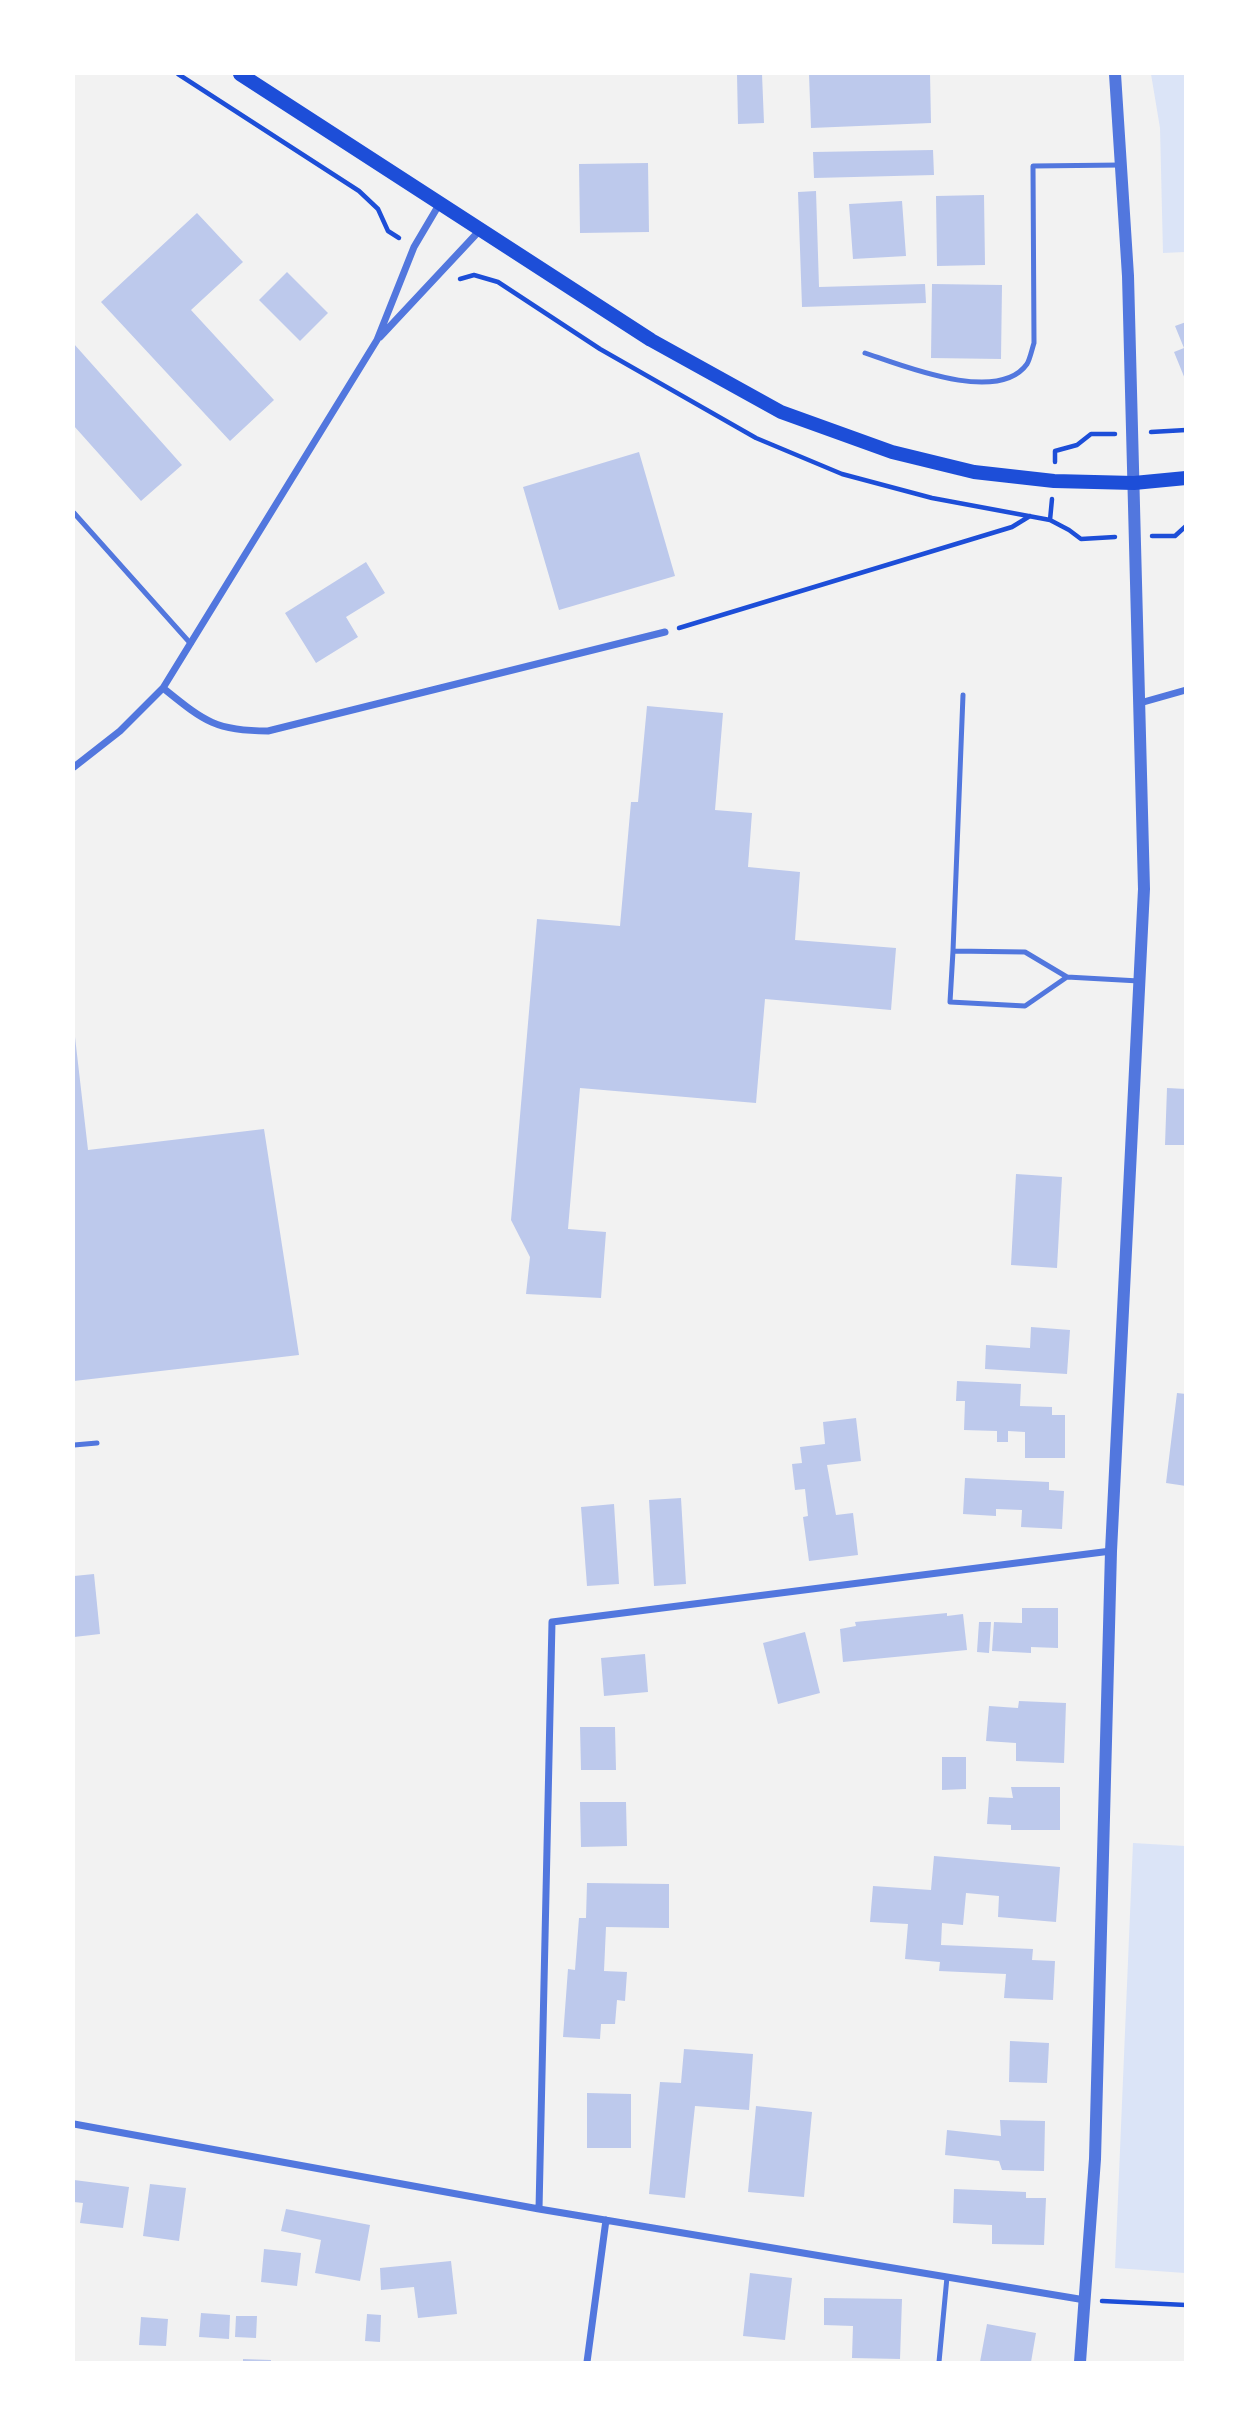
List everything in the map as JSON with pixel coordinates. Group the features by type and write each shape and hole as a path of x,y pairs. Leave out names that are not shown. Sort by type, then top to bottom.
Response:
{"main road":[{"path":"240,74 651,340 781,412 892,452 974,472 1054,481 1134,483 1185,478"}],"street":[{"path":"1080,2362 1095,2159 1111,1551 1144,888 1128,276 1115,74"},
{"path":"74,767 120,731 163,688 377,340 414,247 440,203"},
{"path":"377,340 481,229"},
{"path":"163,688 216,726 241,731 268,731 664,632"},
{"path":"1140,703 1185,690"},
{"path":"540,2209 552,1622 1111,1551"},
{"path":"74,2123 540,2209 1085,2300"},
{"path":"587,2362 606,2220"}],"lane":[{"path":"865,353 944,378 979,382 1010,378 1027,364 1034,343 1033,166 1122,165"},
{"path":"74,513 191,644"},
{"path":"963,695 950,1002 1024,1006 1068,977"},
{"path":"953,951 1025,952 1068,977 1139,981"},
{"path":"74,1445 97,1443"},
{"path":"939,2362 947,2277"}],"path":[{"path":"1054,481 1055,451 1077,445 1091,434 1185,430"},
{"path":"664,632 1012,527 1030,516 1050,520 1081,539 1175,536 1185,526"},
{"path":"1085,2300 1185,2305"}],"shaded area":[{"path":"1151,74 1185,74 1185,252 1163,253 1160,128"},
{"path":"1133,1843 1185,1846 1185,2273 1115,2268"}],"building":[{"path":"737,74 762,74 764,123 738,124"},
{"path":"809,74 930,74 931,123 811,128"},
{"path":"933,150 934,175 814,178 813,152"},
{"path":"648,163 649,232 580,233 579,164"},
{"path":"816,191 819,287 925,284 926,303 802,307 798,192"},
{"path":"984,195 985,265 937,266 936,196"},
{"path":"902,201 906,256 853,259 849,204"},
{"path":"197,213 243,262 191,310 274,400 230,441 101,302"},
{"path":"287,272 328,313 300,341 259,300"},
{"path":"932,284 1002,285 1001,359 931,358"},
{"path":"1186,322 1185,379 1174,352 1184,348 1175,326"},
{"path":"74,344 182,465 141,501 74,426"},
{"path":"639,452 675,576 559,610 523,487"},
{"path":"366,562 385,593 346,617 358,637 316,663 285,613"},
{"path":"647,706 723,713 715,810 752,813 748,867 800,872 795,940 896,948 891,1010 765,999 756,1103 580,1088 568,1229 606,1232 601,1298 526,1294 530,1257 511,1220 537,919 620,926 631,802 638,802"},
{"path":"74,1037 88,1150 264,1129 299,1355 74,1381"},
{"path":"1167,1088 1186,1089 1186,1145 1165,1145"},
{"path":"1016,1174 1062,1177 1057,1268 1011,1265"},
{"path":"1031,1327 1070,1330 1067,1374 985,1369 986,1345 1030,1348"},
{"path":"957,1381 1021,1384 1020,1406 1052,1407 1052,1415 1065,1415 1065,1458 1025,1458 1025,1432 1008,1431 1008,1442 997,1442 997,1431 964,1430 965,1401 956,1401"},
{"path":"1177,1393 1186,1394 1186,1486 1166,1483"},
{"path":"856,1418 861,1461 827,1465 836,1515 853,1513 858,1555 809,1561 803,1517 808,1516 805,1489 795,1490 792,1464 802,1463 800,1447 825,1444 823,1422"},
{"path":"965,1478 1049,1482 1049,1490 1064,1491 1062,1529 1021,1527 1022,1510 996,1509 996,1516 963,1514"},
{"path":"681,1498 686,1584 654,1586 649,1500"},
{"path":"614,1504 619,1584 587,1586 581,1507"},
{"path":"94,1574 100,1634 74,1637 74,1576"},
{"path":"1022,1608 1058,1608 1058,1648 1031,1647 1031,1653 992,1651 994,1622 1022,1623"},
{"path":"947,1613 947,1616 963,1614 967,1650 843,1662 840,1629 856,1626 855,1622"},
{"path":"979,1622 991,1622 989,1653 977,1652"},
{"path":"805,1632 820,1693 778,1704 763,1643"},
{"path":"645,1654 648,1692 604,1696 601,1658"},
{"path":"1019,1701 1066,1703 1064,1763 1016,1761 1016,1743 986,1741 989,1706 1018,1708"},
{"path":"580,1727 615,1727 616,1770 581,1770"},
{"path":"942,1757 966,1757 966,1789 942,1790"},
{"path":"1011,1787 1060,1787 1060,1830 1011,1830 1011,1825 987,1824 989,1797 1013,1798"},
{"path":"580,1802 626,1802 627,1846 581,1847"},
{"path":"934,1856 1060,1867 1056,1922 998,1917 999,1896 966,1893 963,1925 942,1923 941,1945 1033,1949 1032,1960 1055,1961 1053,2000 1004,1998 1006,1974 939,1971 940,1962 905,1959 908,1924 870,1922 873,1886 931,1890"},
{"path":"587,1883 669,1884 669,1928 606,1927 604,1971 627,1972 625,2001 617,2000 615,2024 601,2024 600,2039 563,2037 568,1969 575,1970 579,1918 586,1918"},
{"path":"1010,2041 1049,2043 1047,2083 1009,2082"},
{"path":"684,2049 753,2054 749,2110 695,2106 685,2198 649,2194 660,2082 681,2083"},
{"path":"587,2093 631,2094 631,2148 587,2148"},
{"path":"756,2106 812,2112 804,2197 748,2192"},
{"path":"1000,2120 1045,2121 1044,2171 1002,2170 999,2161 945,2155 947,2130 1001,2136"},
{"path":"74,2180 129,2187 123,2228 80,2223 83,2203 74,2202"},
{"path":"150,2184 186,2188 179,2241 143,2236"},
{"path":"954,2189 1026,2192 1026,2198 1046,2198 1044,2245 992,2244 992,2225 953,2223"},
{"path":"286,2209 370,2225 360,2281 315,2273 321,2240 281,2231"},
{"path":"264,2249 301,2253 297,2286 261,2282"},
{"path":"451,2261 457,2314 418,2318 414,2287 381,2290 380,2268"},
{"path":"750,2273 792,2278 785,2340 743,2336"},
{"path":"824,2298 902,2299 900,2359 852,2358 853,2326 824,2325"},
{"path":"201,2313 230,2315 229,2339 199,2337"},
{"path":"367,2314 381,2315 380,2342 365,2341"},
{"path":"236,2316 257,2316 256,2338 235,2337"},
{"path":"141,2317 168,2319 166,2346 139,2345"},
{"path":"987,2324 1036,2333 1031,2362 980,2362"},
{"path":"243,2359 271,2360 271,2362 243,2362"}]}
